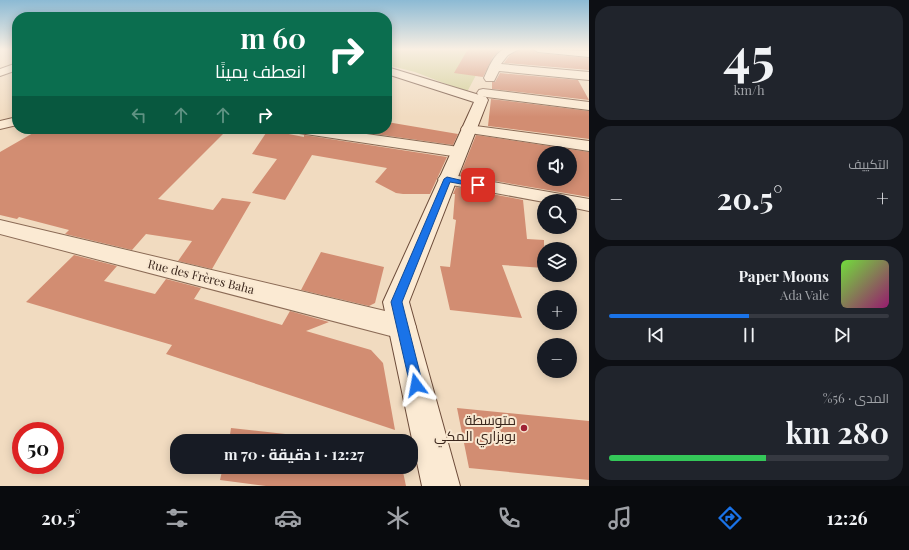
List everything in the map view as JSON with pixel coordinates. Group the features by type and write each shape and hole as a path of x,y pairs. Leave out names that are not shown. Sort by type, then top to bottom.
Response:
{"street":[{"path":"393,72 482,97 589,106"},
{"path":"441,486 396,302 493,72"},
{"path":"544,72 589,76"},
{"path":"0,125 12,122"},
{"path":"468,129 589,146"},
{"path":"335,134 459,152"},
{"path":"447,179 537,195"},
{"path":"577,203 589,205"},
{"name":"Rue des Frères Baha","path":"0,227 402,327"}],"shaded area":[{"path":"414,72 478,72 467,92"}],"building":[{"path":"455,72 486,72 483,77 454,73"},
{"path":"500,73 578,80 589,100 492,89 492,82 495,82"},
{"path":"491,99 589,111 589,139 488,126"},
{"path":"392,123 458,134 453,145 375,134 392,134"},
{"path":"31,134 223,134 158,199 213,210 222,198 251,202 212,269 178,261 192,241 146,234 132,250 65,234 69,230 19,217 17,219 0,215 0,152"},
{"path":"265,134 289,134 304,137 304,135 447,157 430,194 403,194 396,193 375,182 387,168 312,155 285,200 252,193 277,159 252,154"},
{"path":"476,135 549,146 537,146 537,186 577,186 577,150 589,152 589,197 460,175"},
{"path":"456,187 523,200 527,239 544,240 544,242 537,242 537,268 502,265 522,318 450,310 440,266 450,267 456,220 453,219 455,194 453,194"},
{"path":"321,252 384,267 375,303 369,306 301,290"},
{"path":"74,255 117,266 104,281 155,294 166,279 201,288 194,299 282,325 290,311 329,322 306,331 371,350 383,363 395,430 166,354 172,345 26,302"},
{"path":"457,408 589,421 589,480 469,468"},
{"path":"231,428 285,434 230,434"},
{"path":"221,474 403,474 406,486 266,486 220,480"}],"place":[{"name":"متوسطة بوبزاري المكي","path":"524,428"}],"route":[{"path":"416,385 396,302 447,179 478,185"}]}
